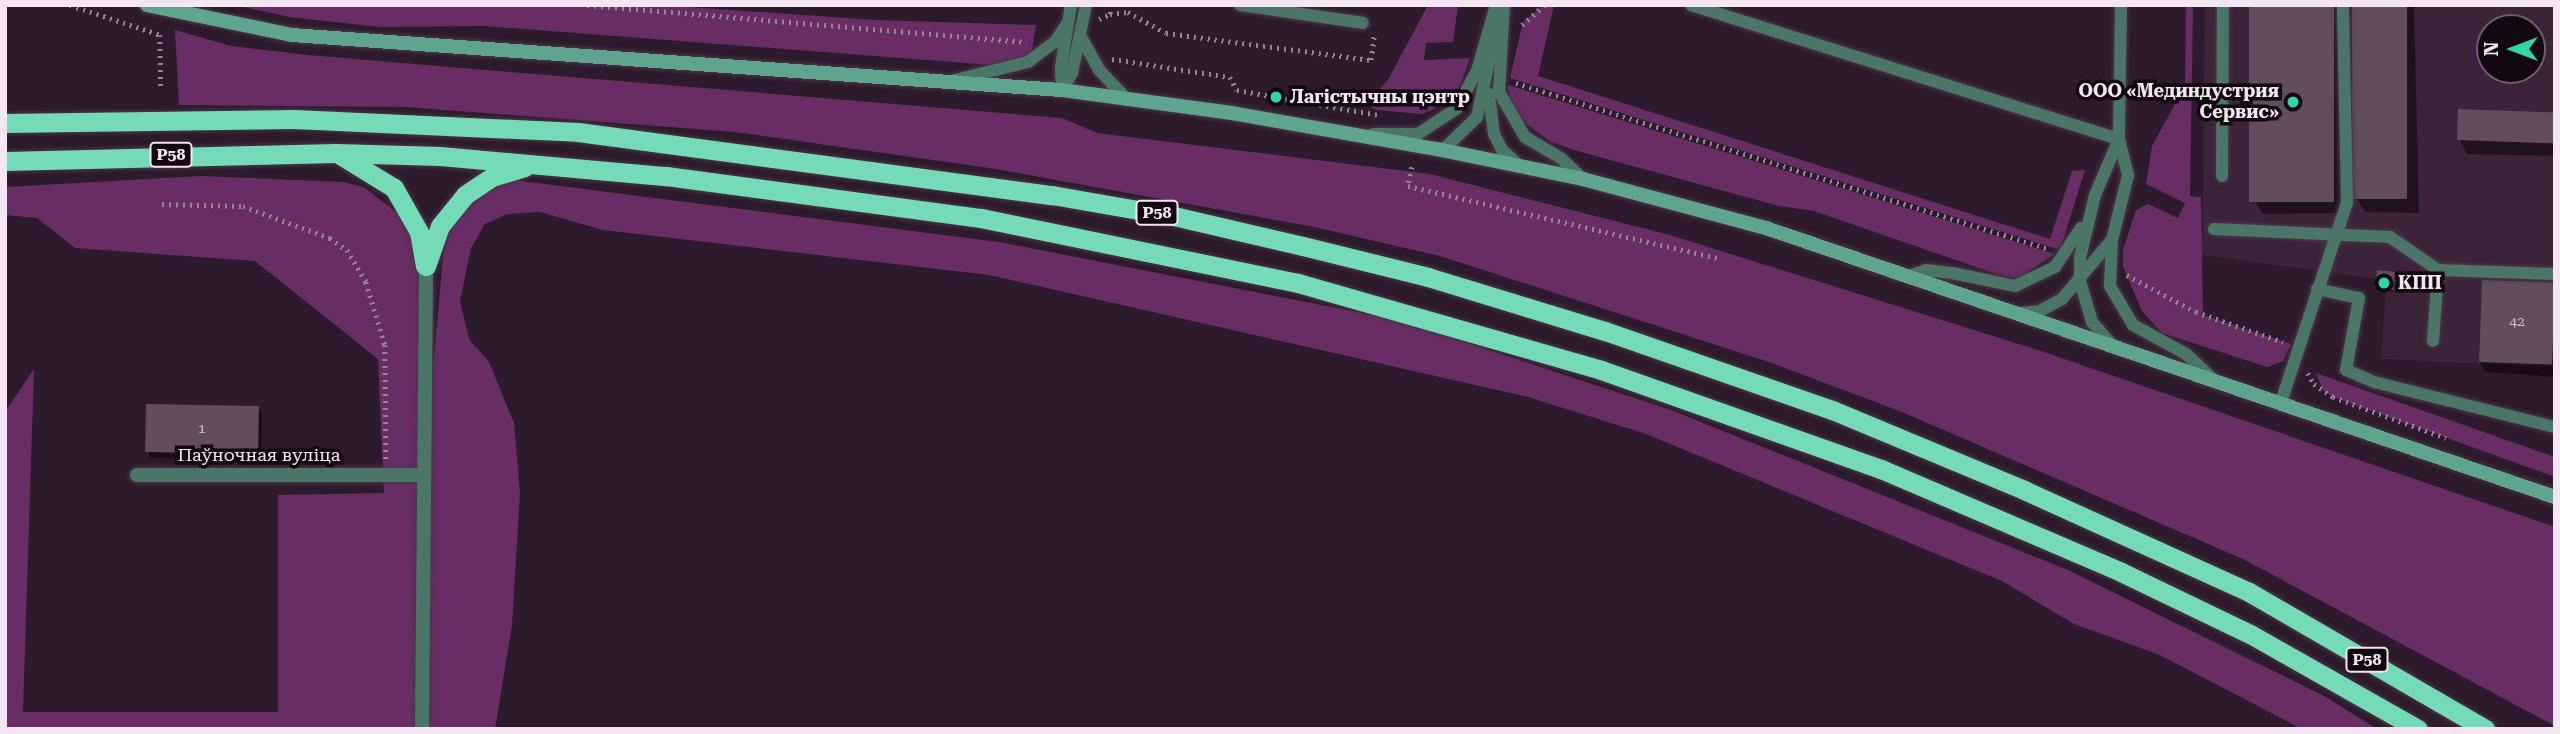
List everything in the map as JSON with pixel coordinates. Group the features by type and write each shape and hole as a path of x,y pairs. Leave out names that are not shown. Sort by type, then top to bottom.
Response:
{"highway":[{"name":"Р58","path":"5,123 294,119 578,132 1052,195 1178,217 1315,249 1428,277 1605,331 1832,410 2024,490 2249,592 2485,729"},
{"name":"Р58","path":"5,161 337,153 537,164 666,176 981,218 1298,283 1481,333 1855,460 1993,516 2250,634 2418,729"},
{"path":"337,153 394,188 419,232 425,266"},
{"path":"425,266 440,226 465,195 492,177 537,164"}],"main road":[{"path":"147,5 292,35 1062,90 1360,135 1520,166 1583,179 1766,228 2555,497"}],"street":[{"path":"422,729 425,266"},
{"name":"Паўночная вуліца","path":"137,475 424,475"}],"lane":[{"path":"1062,90 1061,67 1073,5"},
{"path":"1062,90 1072,73 1086,5"},
{"path":"1240,5 1363,23"},
{"path":"1500,5 1491,65 1489,102 1494,134 1502,150 1520,166"},
{"path":"1360,135 1418,134 1456,109 1477,71 1500,5"},
{"path":"1500,5 1499,92 1525,136 1562,159 1583,179"},
{"path":"1691,5 2119,139"},
{"path":"2121,5 2119,139 2128,175 2112,240 2110,286 2127,318 2146,335 2193,360 2213,379"},
{"path":"2222,176 2223,5"},
{"path":"2281,402 2347,202 2343,5"},
{"path":"951,81 1028,62 1055,42 1069,20"},
{"path":"1080,36 1099,70 1126,99"},
{"path":"1442,151 1477,117 1491,65"},
{"path":"1909,276 1926,270 2015,286 2046,275 2067,254 2091,209 2119,139"},
{"path":"2091,209 2080,258 2080,281 2092,322 2112,345"},
{"path":"2214,229 2390,237 2438,270 2555,274"},
{"path":"2018,313 2040,311 2062,299 2112,240"},
{"path":"2433,341 2438,270"},
{"path":"2317,289 2359,298 2346,370 2374,382 2555,427"}],"path":[{"path":"69,5 160,36 161,90"},
{"path":"1110,14 1128,12 1166,33 1371,60 1374,32"},
{"path":"1510,81 2067,254"},
{"path":"1412,167 1408,186 1718,258"},
{"path":"162,204 243,206 330,238 347,250 366,282 385,345 383,475"}],"shaded area":[{"path":"235,5 660,5 875,20 1036,25 1031,57 992,65 484,26 379,27 290,17"},
{"path":"1428,5 1458,5 1453,42 1426,43 1424,60 1470,58 1460,86 1434,109 1422,114 1377,110 1366,105 1388,80"},
{"path":"1544,5 1554,5 1538,76 2050,239 2072,171 2085,170 2060,250 1510,78 1523,22"},
{"path":"2186,5 2193,5 2190,196 2201,197 2203,315 2291,344 2283,361 2267,367 2162,333 2142,311 2123,267 2123,250 2136,210 2148,204 2178,218 2185,203 2146,184 2152,146 2185,86"},
{"path":"2205,5 2555,5 2555,367 2381,359 2386,290 2375,288 2376,279 2202,255"},
{"path":"175,30 231,46 308,55 1062,118 1097,133 1430,174 1670,235 2041,351 2555,527 2555,726 2243,559 1902,412 1769,362 1440,256 1314,227 996,169 736,132 406,107 179,105"},
{"path":"1508,85 2055,254 2018,278 1999,275 1814,211 1779,206 1574,150 1551,142 1522,121 1509,102"},
{"path":"201,176 343,182 364,187 402,217 426,266 424,467 445,235 463,209 483,191 506,179 999,242 1398,320 1671,410 2068,570 2326,697 2377,729 2302,729 2160,655 2074,624 2002,581 1646,434 1528,397 989,275 603,230 540,212 507,214 485,224 471,248 460,301 469,339 489,362 514,423 520,493 512,625 495,729 5,729 5,412 34,369 23,712 278,712 278,495 384,493 378,359 255,261 75,248 37,218 5,215 5,187"},
{"path":"2316,373 2555,457 2555,477 2333,397 2323,391"}],"building":[{"name":"ООО «Мединдустрия Сервис»","path":"2249,5 2334,5 2334,202 2249,202"},
{"path":"2352,5 2407,5 2407,199 2352,199"},
{"path":"2458,109 2555,112 2554,143 2457,140"},
{"name":"КПП","path":"2377,270 2395,272 2393,290 2375,288"},
{"path":"2482,280 2555,283 2552,364 2479,362"},
{"path":"146,404 259,406 258,454 145,452"}],"place":[{"name":"Лагістычны цэнтр","path":"1276,97"},
{"name":"ООО «Мединдустрия Сервис»","path":"2293,102"},
{"name":"КПП","path":"2384,283"}]}
